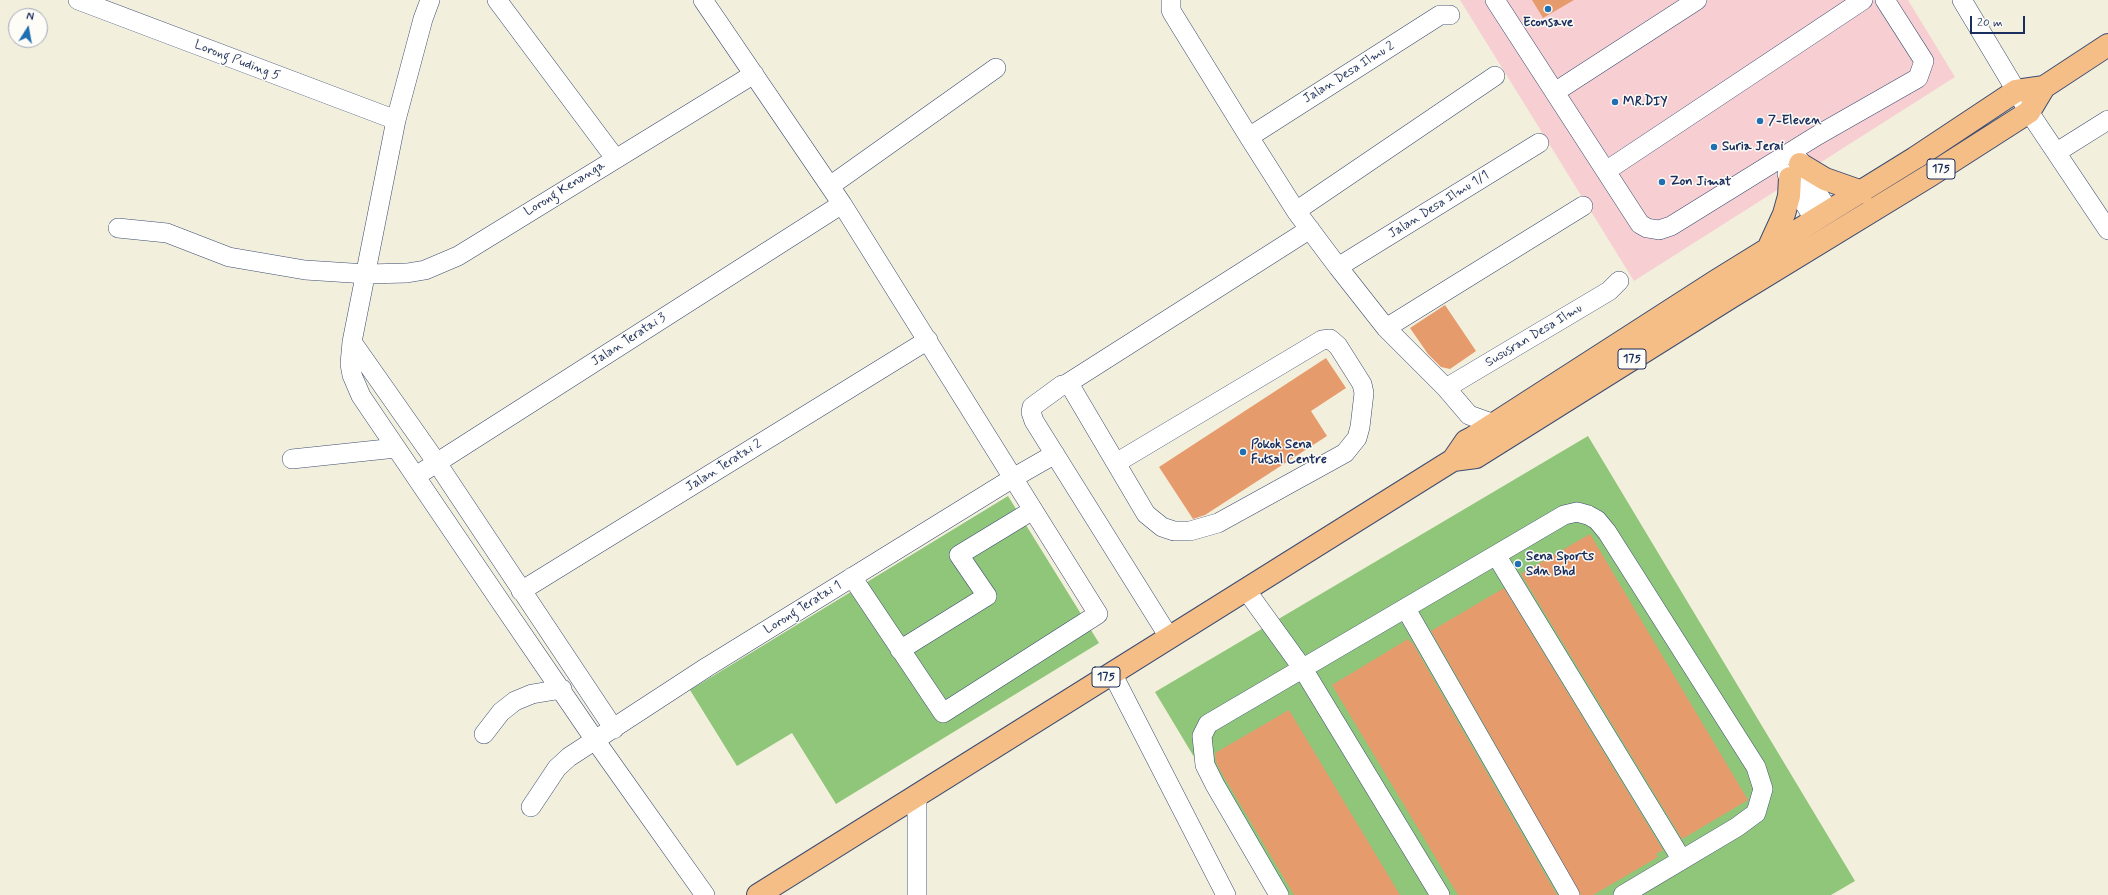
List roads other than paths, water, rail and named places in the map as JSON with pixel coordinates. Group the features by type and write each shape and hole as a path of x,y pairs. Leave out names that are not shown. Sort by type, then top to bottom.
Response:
{"highway":[{"name":"175","path":"1453,460 1466,441 1768,249 1823,218 2016,91 2044,87 2108,45"},
{"name":"175","path":"758,895 1453,460 1476,456 1730,297 1851,224 2029,112 2044,87"},
{"path":"1768,249 1784,214 1795,171 1825,179 1862,192"},
{"path":"1809,250 1823,218 1851,224"}],"street":[{"name":"Lorong Puding 5","path":"78,0 396,120"},
{"path":"430,0 423,19 396,120 352,342 350,364 352,375 361,396 396,448 562,689 595,740 705,895"},
{"path":"497,0 615,158"},
{"path":"703,0 842,204 1098,614 943,713 852,578"},
{"path":"1495,0 1640,224 1647,228 1659,230 1671,226 1805,143 1918,78 1923,70 1924,61 1885,0"},
{"path":"1555,92 1696,0"},
{"path":"1606,171 1863,0"},
{"path":"1962,0 2029,112 2108,230"},
{"path":"1171,3 1173,14 1249,137 1296,211 1338,267 1386,328 1446,388 1469,414 1494,424"},
{"name":"Jalan Desa Ilmu 2","path":"1249,137 1440,15 1450,15"},
{"path":"830,186 996,68"},
{"name":"Lorong Kenanga","path":"118,228 167,233 229,257 305,270 366,274 407,273 425,270 443,264 754,74"},
{"path":"1296,211 1494,76"},
{"path":"2057,152 2108,120"},
{"name":"Jalan Desa Ilmu 1/1","path":"1338,267 1539,143"},
{"path":"1795,171 1805,143"},
{"path":"1758,172 1778,169 1804,172 1823,218"},
{"name":"Jalan Teratai 3","path":"416,476 842,204"},
{"path":"1386,328 1583,206"},
{"path":"1169,637 1034,421 1031,410 1035,403 1056,388 1065,385 1310,230"},
{"name":"Sususran Desa Ilmu","path":"1446,388 1609,291 1619,281"},
{"path":"1065,385 1071,387 1074,391 1116,463 1146,514 1153,522 1174,531 1202,529 1218,523 1345,453 1357,438 1360,427 1364,393 1362,384 1338,346 1330,339 1322,340 1116,463"},
{"name":"Jalan Teratai 2","path":"520,591 928,340"},
{"path":"352,342 437,463 520,591 614,729"},
{"path":"1469,414 1472,438"},
{"path":"292,459 396,448"},
{"name":"Lorong Teratai 1","path":"531,807 557,768 569,757 707,667 1013,478 1055,454"},
{"path":"900,650 987,596 959,555 1033,510"},
{"path":"1279,895 1214,785 1205,765 1202,736 1208,724 1406,609 1496,554 1564,515 1577,512 1588,514 1607,532 1756,767 1763,789 1756,813 1737,828 1623,895"},
{"path":"1496,554 1682,860"},
{"path":"1246,590 1303,669 1440,895"},
{"path":"1406,609 1570,895"},
{"path":"1112,673 1226,895"},
{"path":"484,734 500,712 515,701 532,694 562,689"},
{"path":"917,795 917,895"}],"place":[{"name":"Econsave","path":"1548,9"},
{"name":"MR.DIY","path":"1615,102"},
{"name":"7-Eleven","path":"1760,121"},
{"name":"Suria Jerai","path":"1714,147"},
{"name":"Zon Jimat","path":"1662,182"},
{"name":"Pokok Sena Futsal Centre","path":"1243,452"},
{"name":"Sena Sports Sdn Bhd","path":"1518,564"}]}
